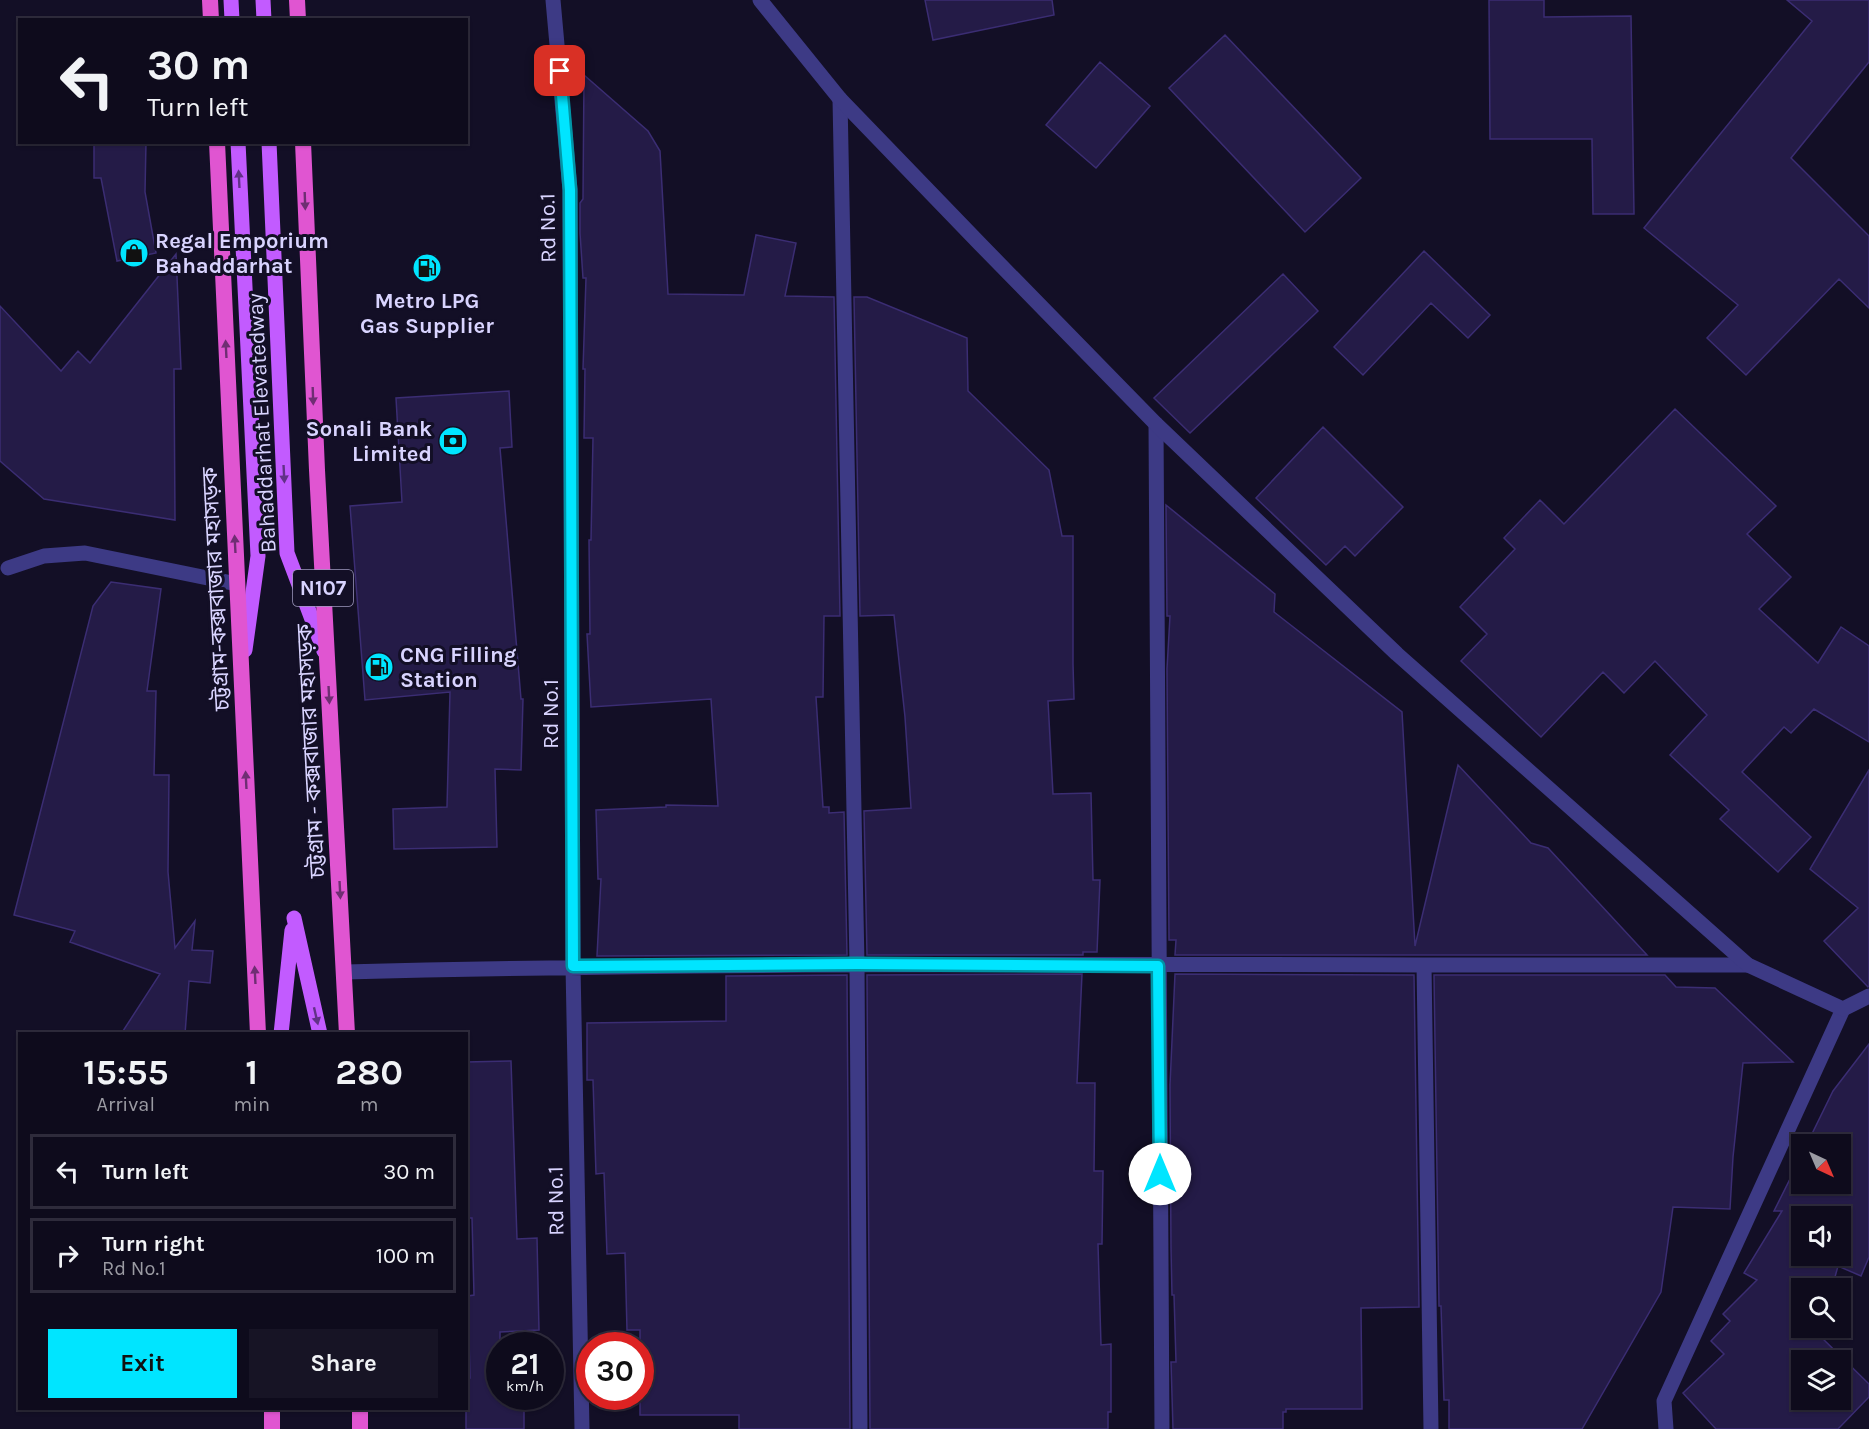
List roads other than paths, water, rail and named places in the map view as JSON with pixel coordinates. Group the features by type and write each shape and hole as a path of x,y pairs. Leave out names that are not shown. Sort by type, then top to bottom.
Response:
{"highway":[{"path":"210,0 211,18"},
{"path":"297,0 298,18"},
{"name":"চট্টগ্রাম-কক্সবাজার মহাসড়ক","path":"217,144 258,1032"},
{"name":"চট্টগ্রাম - কক্সবাজার মহাসড়ক","path":"303,144 316,459 347,1032"},
{"path":"272,1410 272,1429"},
{"path":"360,1410 360,1429"}],"main road":[{"path":"231,0 232,18"},
{"path":"263,0 264,18"},
{"name":"Bahaddarhat Elevatedway","path":"238,144 258,556 241,677"},
{"name":"Bahaddarhat Elevatedway","path":"269,144 287,553 327,659"},
{"path":"281,1032 294,918 320,1032"}],"street":[{"name":"Rd No.1","path":"553,0 570,190 573,966 582,1429"},
{"path":"760,0 840,99 1156,424 1397,654 1748,965 1843,1009"},
{"path":"840,99 857,964 860,1429"},
{"path":"1156,424 1162,1429"},
{"path":"8,568 44,556 85,553 237,584"},
{"path":"345,972 573,966 857,964 1748,965"},
{"path":"1424,966 1431,1429"},
{"path":"1666,1429 1664,1401 1843,1009 1869,996"}],"place":[{"name":"Regal Emporium Bahaddarhat","path":"134,253"},
{"name":"Metro LPG Gas Supplier","path":"427,268"},
{"name":"Sonali Bank Limited","path":"453,441"},
{"name":"CNG Filling Station","path":"379,667"}]}
